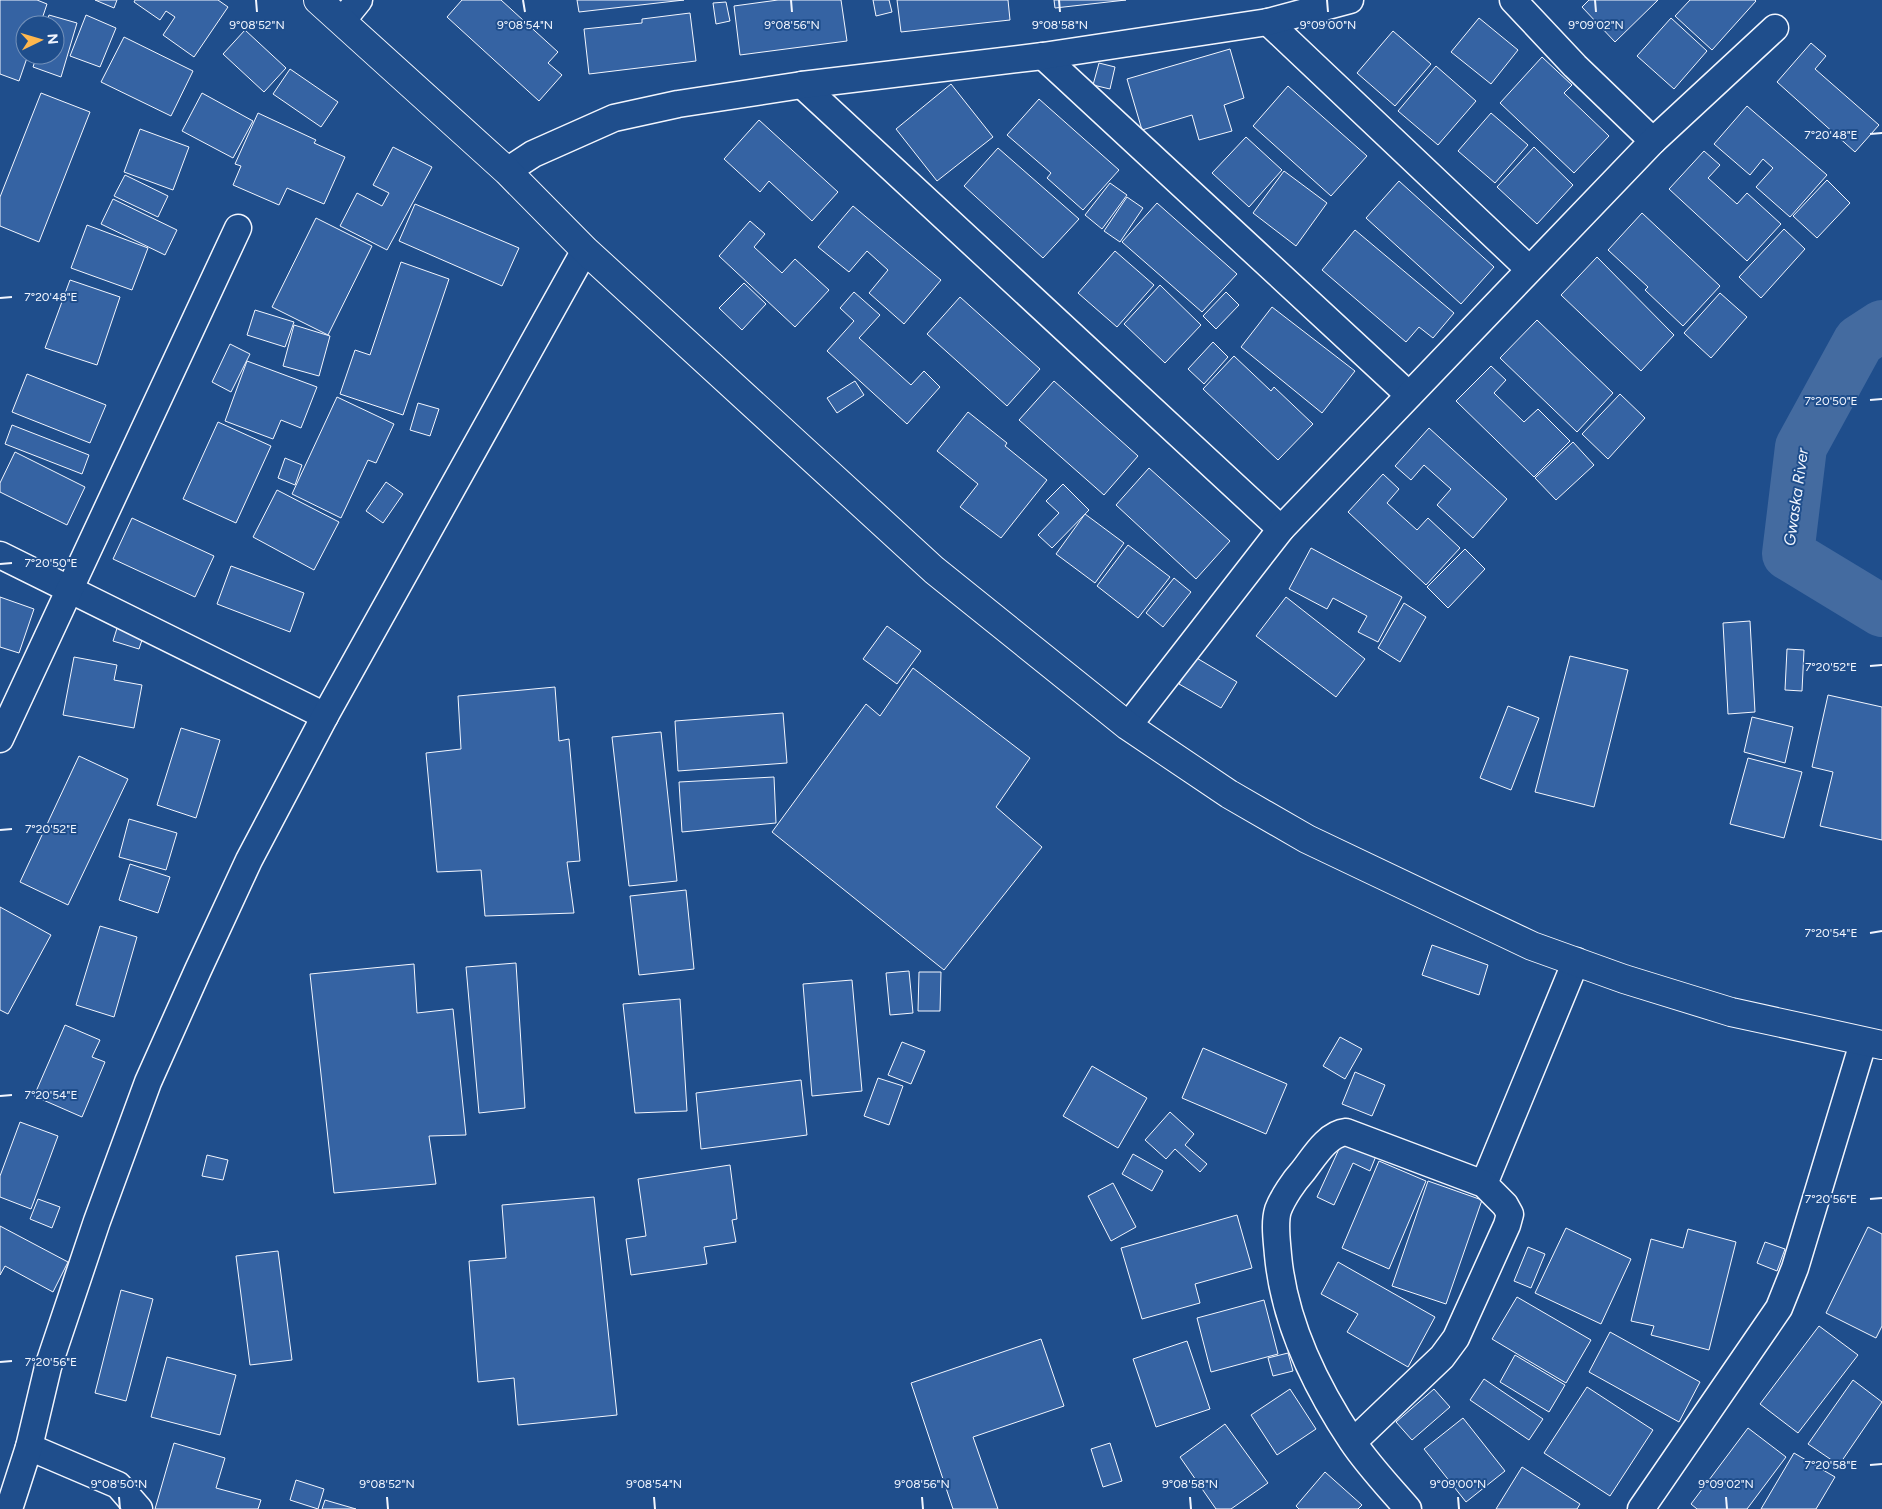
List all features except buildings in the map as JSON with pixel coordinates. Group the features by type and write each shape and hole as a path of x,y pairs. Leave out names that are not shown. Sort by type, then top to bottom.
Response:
{"street":[{"path":"318,0 507,171 585,250 934,570 1128,726 1228,794 1307,839 1507,934 1576,962 1731,1012 1873,1044 1795,1268 1779,1308 1641,1509"},
{"path":"342,21 359,0"},
{"path":"507,171 533,154 614,118 678,104 802,86 1043,56 1268,22 1350,0"},
{"path":"1513,0 1575,66 1653,141"},
{"path":"1268,22 1529,269"},
{"path":"1128,726 1281,529 1653,141 1775,28"},
{"path":"1043,56 1409,395"},
{"path":"802,86 1281,529"},
{"path":"0,739 238,228"},
{"path":"9,1509 29,1447 48,1367 96,1221 148,1082 249,860 325,716 585,250"},
{"path":"0,555 325,716"},
{"path":"1484,1184 1576,962"},
{"path":"1353,1442 1442,1357 1456,1338 1507,1225 1510,1214 1505,1205 1484,1184 1346,1132 1338,1133 1327,1141 1298,1177 1278,1210 1277,1240 1279,1269 1293,1322 1316,1380 1353,1442 1408,1509"},
{"path":"29,1447 118,1485 139,1509"},
{"path":"0,1507 5,1509"}],"waterway":[{"name":"Gwaska River","path":"1882,326 1859,341 1801,447 1788,554 1882,611"}]}
